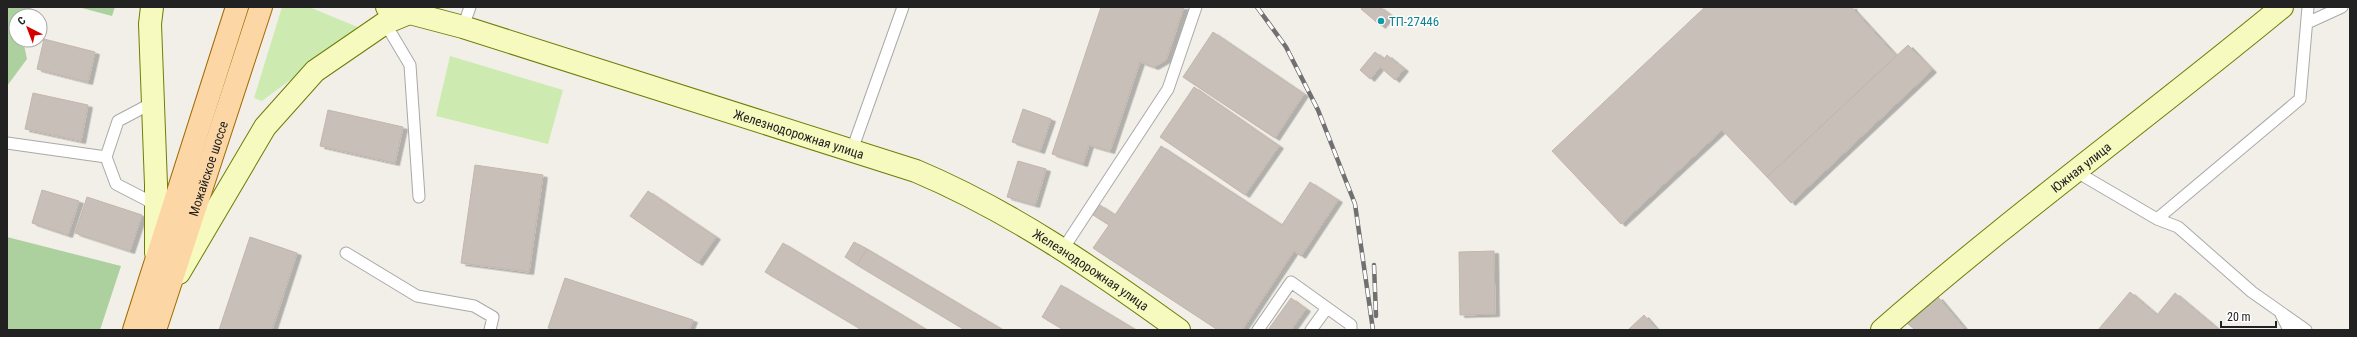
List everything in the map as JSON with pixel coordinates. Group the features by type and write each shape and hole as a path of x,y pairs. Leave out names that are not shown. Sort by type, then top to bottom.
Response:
{"main road":[{"name":"Можайское шоссе","path":"134,330 237,7"},
{"name":"Можайское шоссе","path":"155,330 260,7"}],"street":[{"path":"152,7 150,24 156,209 156,263"},
{"name":"Южная улица","path":"1882,330 2075,171 2200,75 2282,7"},
{"path":"166,295 265,127 315,71 386,15 411,10"},
{"name":"Железнодорожная улица","path":"411,10 467,17 916,171 954,187 1063,249 1179,330"}],"lane":[{"path":"852,150 903,7"},
{"path":"1063,249 1168,89 1196,7"},
{"path":"2157,219 2300,99 2308,7"},
{"path":"2306,23 2342,7"},
{"path":"386,15 410,65 419,197"},
{"path":"152,103 118,121 106,157 116,184 147,200 156,209"},
{"path":"7,143 106,157"},
{"path":"2075,171 2157,219 2178,227 2252,292 2306,330"},
{"path":"346,252 417,296 474,306 493,317 490,330"},
{"path":"1258,330 1292,282 1350,325 1350,330"},
{"path":"1311,330 1327,308"},
{"path":"2279,311 2289,330"}],"green space":[{"path":"7,7 33,7 8,8 8,48 25,48 27,59 7,86"},
{"path":"78,7 115,7 112,16"},
{"path":"282,7 309,7 360,28 262,101 254,98"},
{"path":"450,56 563,90 548,144 436,116"},
{"path":"7,237 121,266 100,330 7,330"}],"building":[{"path":"1101,7 1184,7 1166,60 1154,67 1140,62 1110,151 1089,145 1083,164 1052,154"},
{"name":"ТП-27446","path":"1363,7 1380,7 1390,15 1381,26 1361,9"},
{"path":"1705,7 1853,7 1852,8 1896,56 1767,177 1722,130 1621,224 1552,151"},
{"path":"1213,32 1304,94 1275,138 1183,77"},
{"path":"48,40 95,52 88,82 37,69 42,48 48,48"},
{"path":"1908,45 1932,70 1791,203 1767,177"},
{"path":"1375,52 1384,59 1387,55 1404,69 1395,80 1380,67 1370,79 1360,70"},
{"path":"1194,87 1279,146 1245,195 1160,137"},
{"path":"33,93 88,105 81,141 25,129"},
{"path":"1023,109 1051,119 1040,151 1012,142"},
{"path":"328,110 403,127 395,163 320,146"},
{"path":"1161,146 1282,225 1310,182 1338,200 1301,256 1294,251 1242,330 1218,330 1093,248 1109,225 1093,215 1100,205 1115,215"},
{"path":"1018,161 1046,169 1035,205 1007,197"},
{"path":"475,165 543,175 529,272 461,263"},
{"path":"42,190 79,201 68,235 32,223"},
{"path":"648,191 716,237 698,263 630,216"},
{"path":"87,197 142,215 130,251 75,233"},
{"path":"250,237 297,253 272,330 219,330"},
{"path":"854,242 867,249 857,265 845,257"},
{"path":"783,243 927,330 862,330 765,272"},
{"path":"867,249 1003,330 965,330 857,265"},
{"path":"1494,251 1495,314 1460,315 1459,252"},
{"path":"565,278 693,320 689,330 556,330 548,328"},
{"path":"1061,285 1136,330 1064,330 1042,317"},
{"path":"2130,292 2157,315 2175,293 2219,330 2098,330"},
{"path":"1938,297 1964,328 1961,330 1915,330 1906,322"},
{"path":"1291,298 1306,309 1291,330 1268,330"},
{"path":"1644,315 1657,330 1628,330"}],"railway":[{"path":"1257,7 1286,47 1318,110 1355,204 1373,330"},
{"path":"1374,265 1376,316"}],"place":[{"name":"ТП-27446","path":"1381,21"}]}
